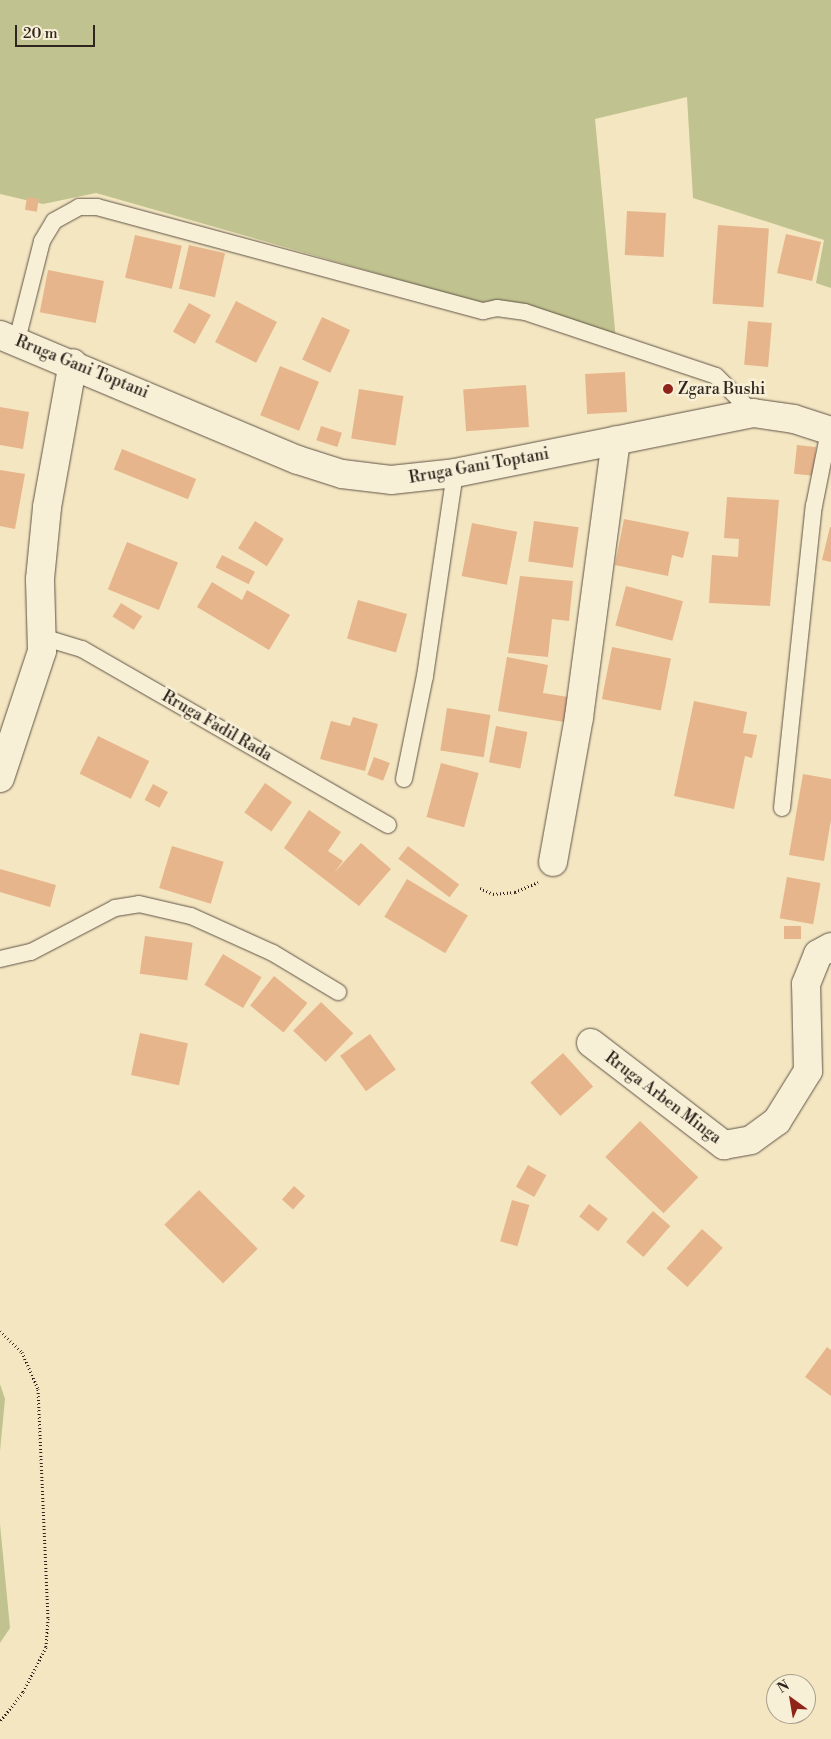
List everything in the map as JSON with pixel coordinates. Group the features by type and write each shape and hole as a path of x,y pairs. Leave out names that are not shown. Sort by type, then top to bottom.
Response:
{"street":[{"name":"Rruga Gani Toptani","path":"8,337 73,362 298,460 342,474 391,480 455,473 753,413 794,419 830,431"},
{"path":"0,778 37,669 42,637 40,580 46,507 73,362"},
{"path":"553,862 579,717 616,440"},
{"name":"Rruga Arben Minga","path":"591,1043 724,1145 751,1140 778,1121 808,1071 806,984 818,954 831,947"}],"lane":[{"path":"8,337 42,241 54,221 79,207 97,207 483,311 504,308 525,312 716,376 753,413"},
{"path":"782,808 814,506 830,431"},
{"path":"404,779 425,676 455,473"},
{"name":"Rruga Fadil Rada","path":"42,637 82,649 388,825"},
{"path":"0,959 31,952 114,908 139,904 167,907 200,920 273,953 338,992"}],"path":[{"path":"480,888 493,894 515,892 536,885 553,862"},
{"path":"0,1331 22,1352 38,1389 48,1618 46,1647 23,1692 0,1721"}],"green space":[{"path":"0,0 831,0 831,288 816,283 824,240 693,198 687,97 595,119 616,340 504,301 491,306 96,193 43,204 0,194"},
{"path":"0,1384 5,1399 0,1451"},
{"path":"0,1524 10,1628 0,1643"}],"building":[{"path":"27,197 39,199 37,212 25,210"},
{"path":"627,211 666,213 664,257 625,255"},
{"path":"718,225 769,229 763,307 712,304"},
{"path":"786,234 821,242 812,281 777,273"},
{"path":"135,235 182,246 172,289 125,278"},
{"path":"189,245 225,253 215,297 179,289"},
{"path":"48,270 104,281 96,323 40,312"},
{"path":"236,301 277,322 256,363 215,342"},
{"path":"189,303 211,315 195,344 173,332"},
{"path":"322,317 350,330 330,373 302,360"},
{"path":"748,321 772,323 768,367 744,365"},
{"path":"280,366 319,382 299,431 260,415"},
{"path":"625,372 627,412 587,414 585,374"},
{"path":"526,385 529,427 466,431 463,389"},
{"path":"359,389 403,396 396,445 351,438"},
{"path":"0,407 29,412 23,449 0,445"},
{"path":"321,426 342,433 337,447 316,440"},
{"path":"797,445 816,447 813,476 794,474"},
{"path":"122,449 196,479 188,499 114,469"},
{"path":"0,470 25,474 15,529 0,526"},
{"path":"727,497 779,500 770,606 709,603 712,555 738,557 739,539 724,538"},
{"path":"624,519 689,532 683,558 672,555 668,576 615,565"},
{"path":"255,521 284,539 267,566 238,548"},
{"path":"534,521 579,527 573,568 528,562"},
{"path":"472,523 517,532 507,585 462,576"},
{"path":"831,527 831,562 822,560"},
{"path":"127,542 178,563 159,610 108,589"},
{"path":"222,555 255,572 249,584 216,567"},
{"path":"520,576 573,581 569,621 552,619 548,657 508,653"},
{"path":"212,582 242,600 247,590 290,615 269,650 197,607"},
{"path":"626,586 683,601 672,641 615,626"},
{"path":"358,600 407,614 396,653 347,638"},
{"path":"121,603 142,616 134,630 113,617"},
{"path":"612,647 671,658 661,710 602,699"},
{"path":"507,657 548,665 543,693 568,697 564,722 498,711"},
{"path":"694,701 747,712 743,733 757,735 752,758 745,756 734,809 674,796"},
{"path":"447,708 490,715 484,757 440,750"},
{"path":"353,717 378,724 365,771 320,759 331,721 350,726"},
{"path":"496,726 527,732 520,768 489,762"},
{"path":"98,736 149,761 131,799 80,774"},
{"path":"374,757 390,763 383,781 367,775"},
{"path":"441,763 479,773 464,827 427,817"},
{"path":"803,774 831,779 831,820 824,861 789,855"},
{"path":"265,783 292,802 271,831 244,812"},
{"path":"153,784 168,792 160,808 145,800"},
{"path":"309,810 341,832 328,851 343,861 334,873 361,843 391,869 359,906 284,848"},
{"path":"172,846 224,862 211,904 159,888"},
{"path":"408,846 459,885 449,897 398,859"},
{"path":"0,869 56,885 50,907 0,892"},
{"path":"787,877 820,883 813,924 780,918"},
{"path":"407,879 468,916 445,953 384,917"},
{"path":"784,926 801,926 801,939 784,939"},
{"path":"145,936 193,943 187,980 140,974"},
{"path":"223,954 262,977 243,1008 204,985"},
{"path":"274,976 307,1003 284,1033 250,1006"},
{"path":"321,1002 353,1033 326,1062 293,1031"},
{"path":"140,1033 188,1043 179,1085 131,1075"},
{"path":"370,1034 396,1070 366,1091 340,1056"},
{"path":"563,1053 593,1086 560,1116 530,1082"},
{"path":"640,1121 698,1177 664,1213 605,1157"},
{"path":"528,1165 546,1175 534,1197 516,1187"},
{"path":"294,1186 305,1196 293,1209 282,1199"},
{"path":"199,1190 258,1249 223,1283 164,1225"},
{"path":"512,1200 529,1205 517,1246 500,1241"},
{"path":"589,1204 608,1219 598,1231 579,1217"},
{"path":"653,1211 670,1226 643,1257 626,1242"},
{"path":"702,1229 723,1248 687,1287 667,1268"},
{"path":"827,1347 831,1350 831,1396 805,1377"}],"place":[{"name":"Zgara Bushi","path":"668,389"}]}
